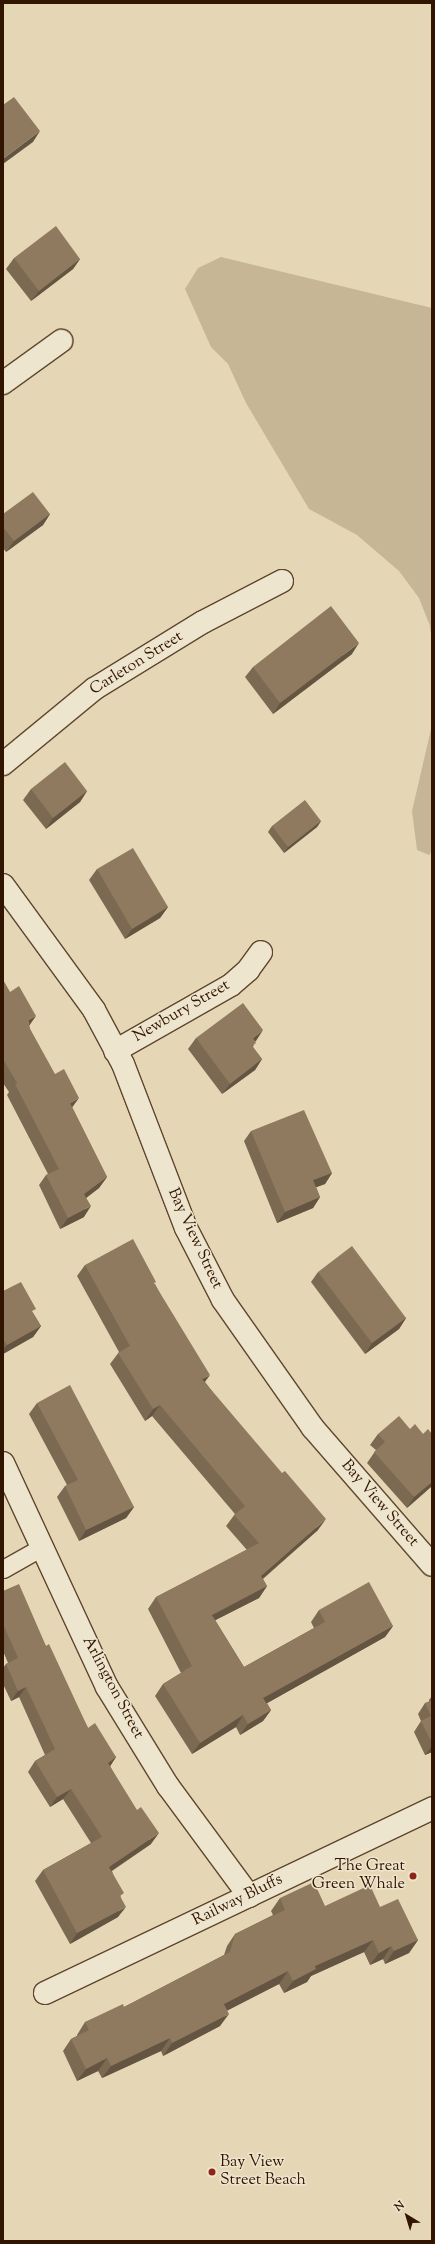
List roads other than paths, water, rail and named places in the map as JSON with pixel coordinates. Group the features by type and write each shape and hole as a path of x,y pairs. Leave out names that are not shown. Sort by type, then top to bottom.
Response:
{"street":[{"path":"3,383 61,341"},
{"name":"Carleton Street","path":"3,764 94,689 203,622 282,581"},
{"name":"Bay View Street","path":"3,885 94,1010 115,1051 186,1228 223,1300 314,1428 432,1565"},
{"name":"Newbury Street","path":"115,1051 230,985 248,970 261,952"},
{"name":"Arlington Street","path":"3,1463 108,1687 168,1786 249,1896"},
{"name":"Railway Bluffs","path":"45,1993 432,1808"}],"lane":[{"path":"3,1570 42,1547"}],"place":[{"name":"The Great Green Whale","path":"413,1876"},
{"name":"Bay View Street Beach","path":"212,2172"}]}
